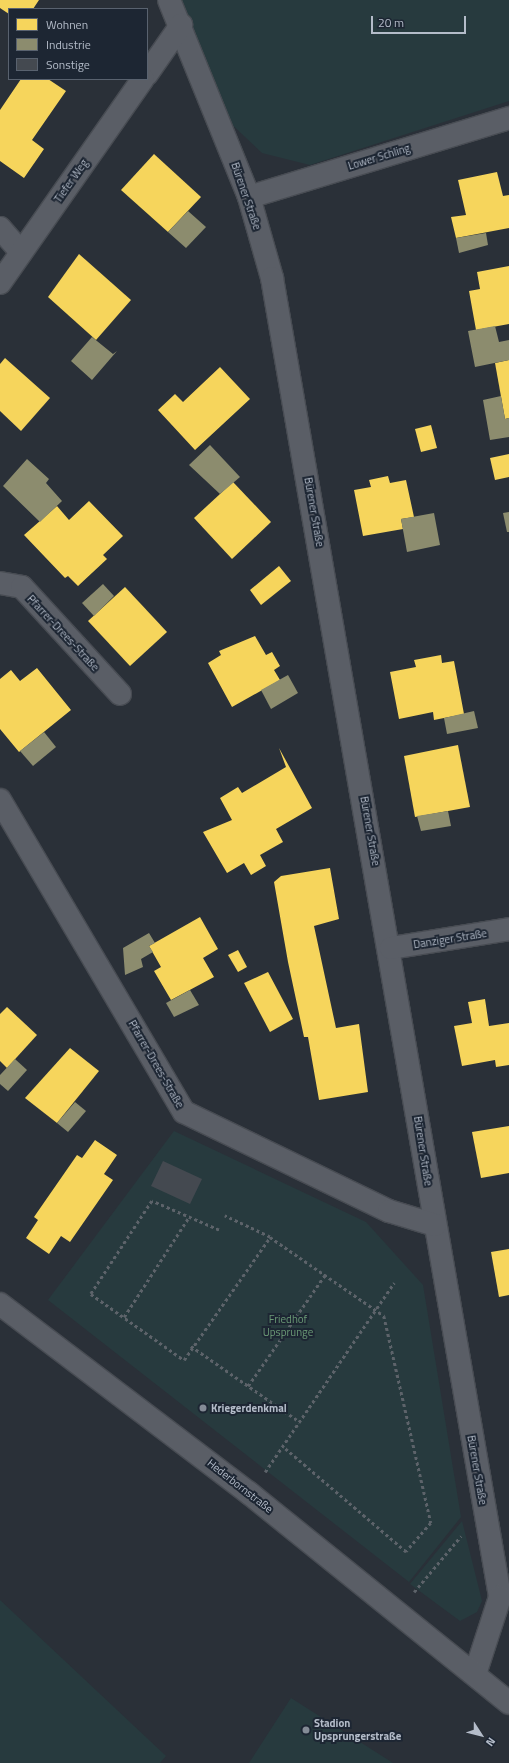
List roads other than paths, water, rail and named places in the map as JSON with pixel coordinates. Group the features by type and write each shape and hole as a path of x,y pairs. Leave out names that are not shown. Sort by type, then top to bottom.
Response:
{"street":[{"name":"Bürener Straße","path":"169,0 181,25 249,197 272,278 390,948 483,1510 500,1597 476,1674"},
{"path":"148,73 181,25"},
{"name":"Tiefer Weg","path":"0,283 142,80"},
{"name":"Lower Schling","path":"249,197 509,118"},
{"path":"0,228 21,252"},
{"name":"Pfarrer-Drees-Straße","path":"0,583 22,587 120,694"},
{"name":"Pfarrer-Drees-Straße","path":"0,800 184,1112 389,1212 435,1225"},
{"name":"Danziger Straße","path":"390,948 509,929"},
{"name":"Hederbornstraße","path":"0,1304 249,1493 476,1674 509,1703"}],"place":[{"name":"Kriegerdenkmal","path":"203,1408"},
{"name":"Stadion Upsprungerstraße","path":"306,1730"}],"park label":[{"name":"Friedhof Upsprunge","path":"288,1326"}]}
